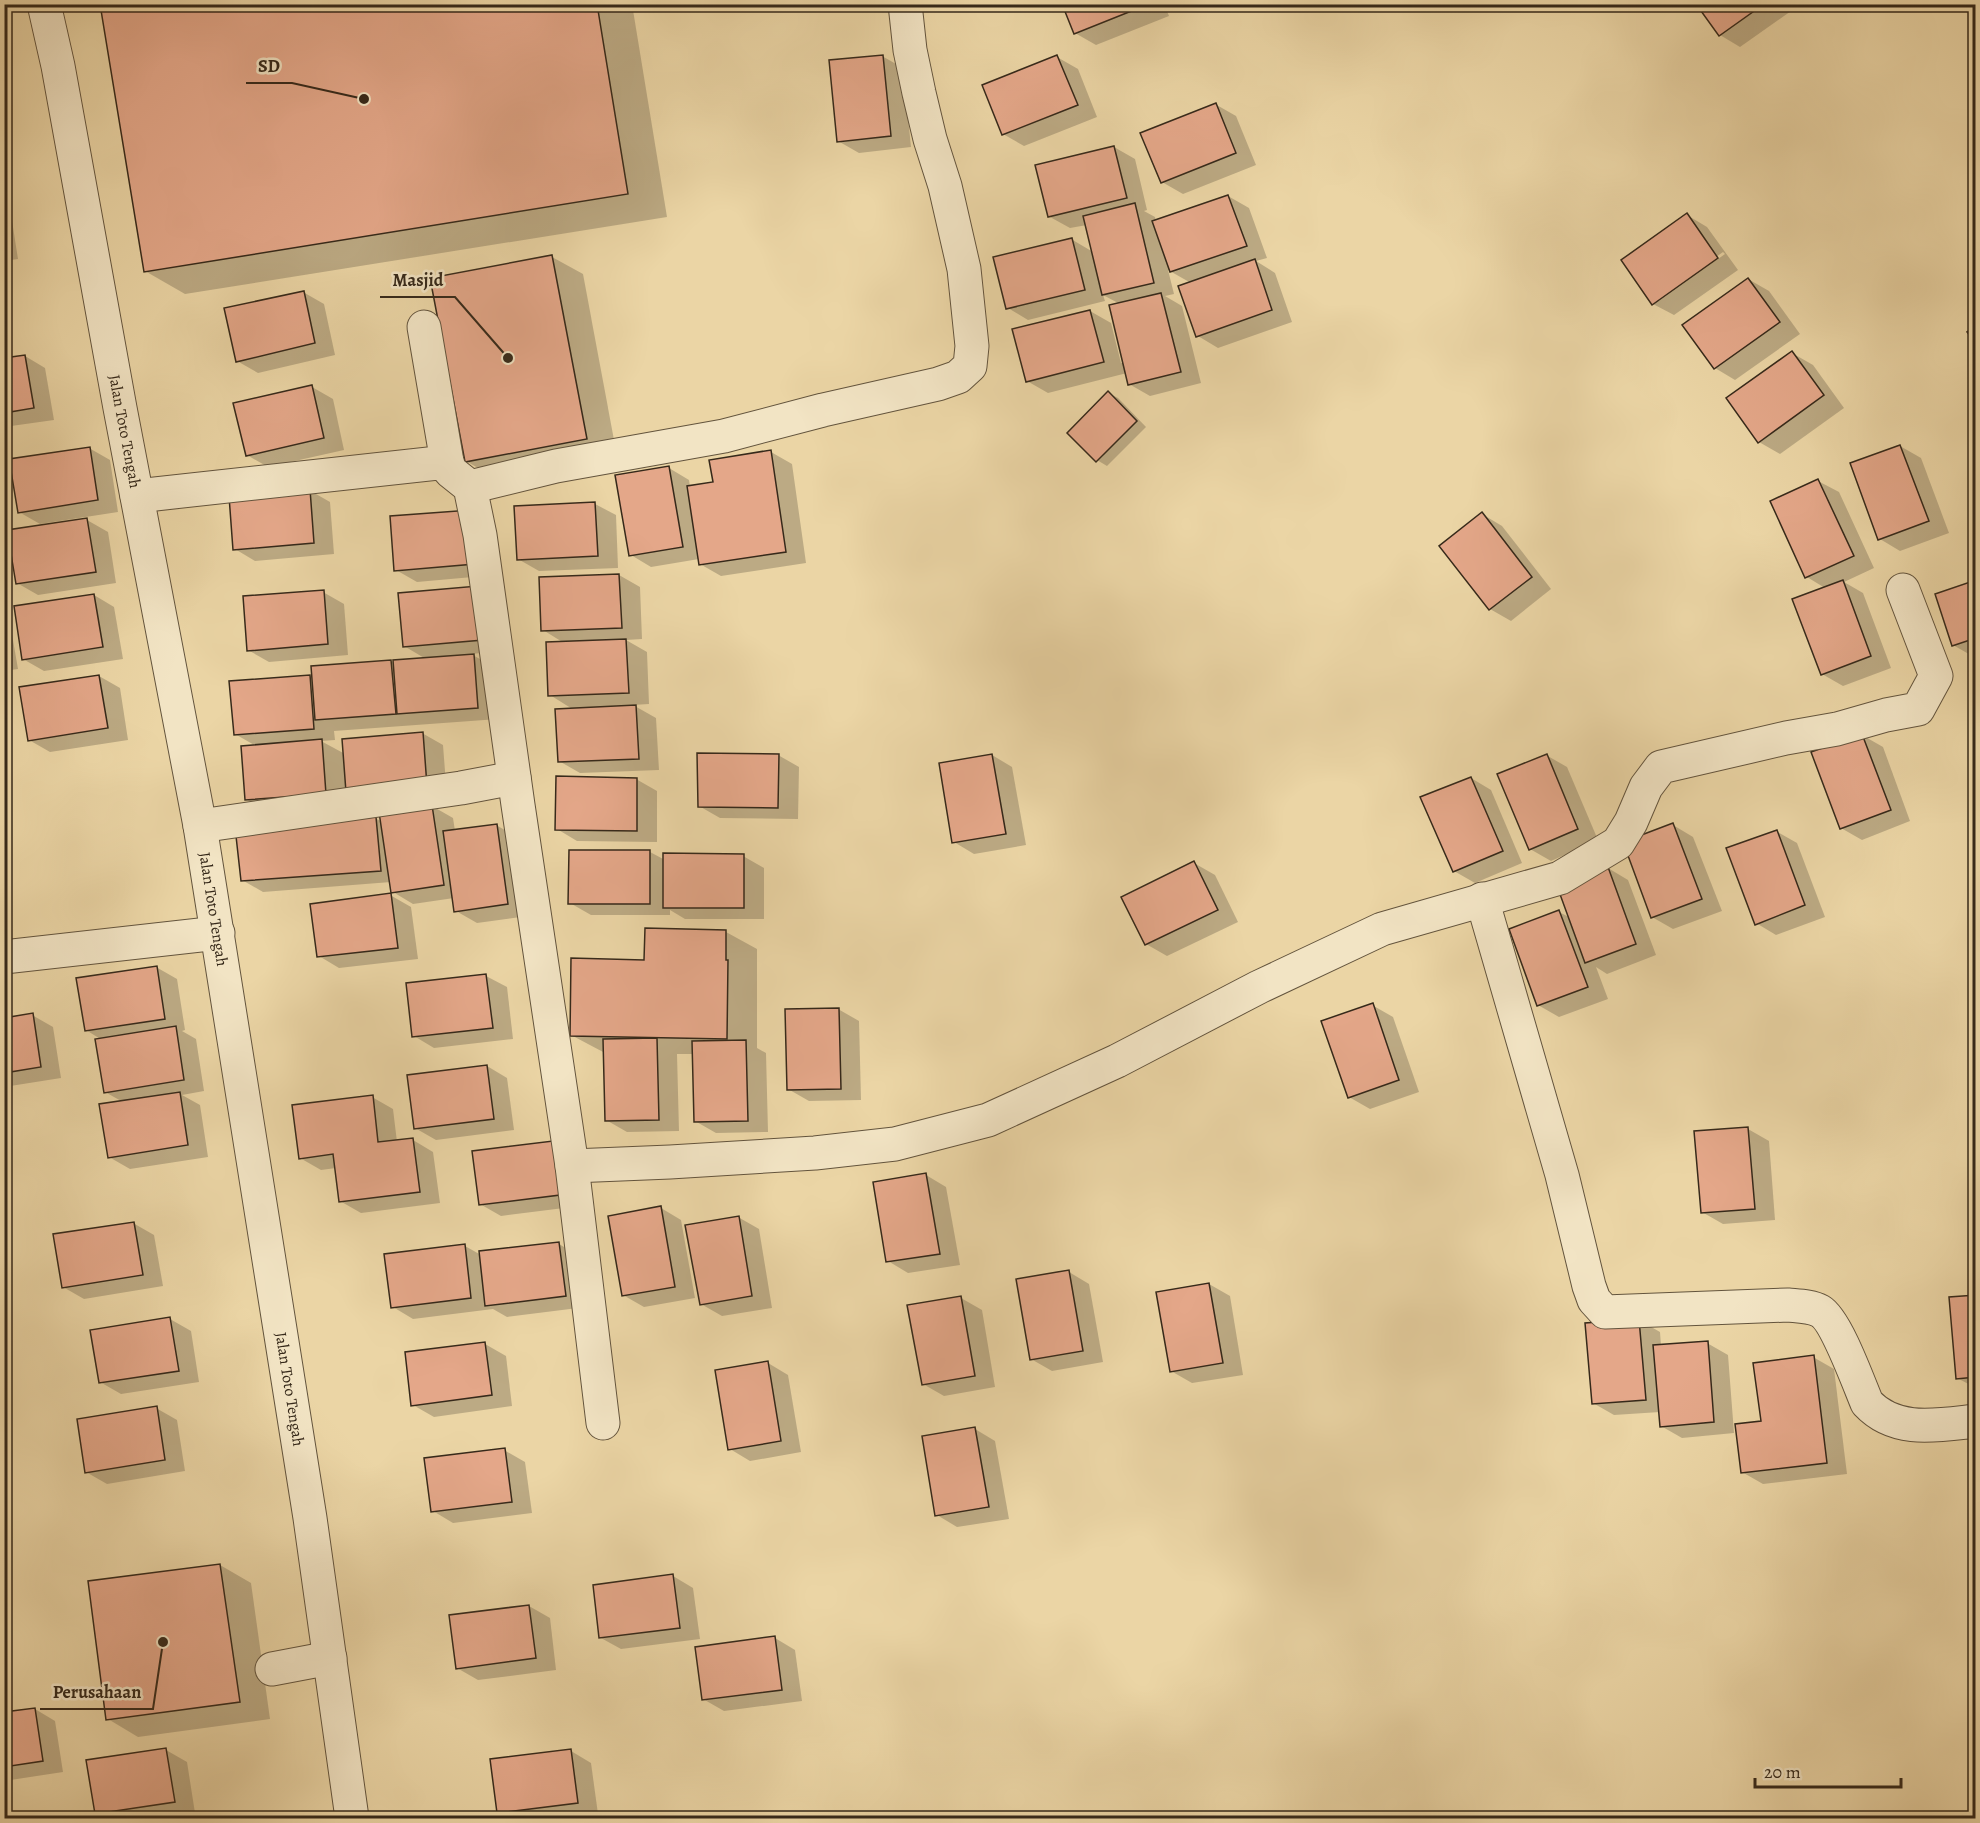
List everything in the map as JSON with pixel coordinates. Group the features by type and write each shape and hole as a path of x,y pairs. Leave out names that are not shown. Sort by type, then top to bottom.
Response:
{"street":[{"name":"Jalan Toto Tengah","path":"44,4 200,825 330,1658 352,1818"},
{"path":"470,487 556,466 724,436 938,384 958,377 970,366 972,346 964,269 945,186 919,93 910,50 905,4"},
{"path":"424,327 447,462 450,471 470,487 480,535 572,1166 603,1423"},
{"path":"137,496 447,462"},
{"path":"572,1166 815,1153 895,1144 988,1120 1117,1061 1259,987 1382,930 1560,878 1618,843 1631,822 1646,787 1661,767 1918,709 1936,676 1904,590"},
{"path":"200,825 449,790 514,778"},
{"path":"1482,899 1562,1175 1589,1286 1594,1300 1605,1312 1788,1305 1810,1307 1821,1311 1832,1323 1867,1403 1875,1411 1893,1420 1916,1426 1976,1421"},
{"path":"4,957 218,933"},
{"path":"272,1669 330,1658"}],"building":[{"path":"100,4 597,4 628,194 144,272"},
{"path":"1062,4 1149,4 1074,34"},
{"path":"1696,4 1764,4 1719,36"},
{"path":"883,55 891,136 837,142 829,60"},
{"path":"1057,55 1078,105 1002,135 982,85"},
{"path":"1216,103 1236,153 1161,183 1140,133"},
{"path":"1114,146 1127,198 1048,217 1035,165"},
{"path":"1228,195 1247,246 1170,272 1152,221"},
{"path":"1135,203 1154,283 1102,295 1083,216"},
{"path":"1687,213 1718,258 1652,305 1621,260"},
{"path":"1072,238 1085,290 1006,309 993,257"},
{"path":"552,255 587,439 465,462 430,278"},
{"path":"1255,259 1272,310 1196,337 1178,286"},
{"path":"1748,278 1780,322 1714,369 1682,325"},
{"path":"304,291 315,343 236,362 224,308"},
{"path":"1161,293 1181,372 1128,385 1109,305"},
{"path":"1090,310 1104,362 1026,382 1012,329"},
{"path":"1976,325 1976,344 1967,332"},
{"path":"1792,351 1824,395 1758,443 1726,398"},
{"path":"25,355 34,408 4,413 4,358"},
{"path":"312,385 324,438 246,456 233,403"},
{"path":"1108,391 1137,421 1096,462 1067,433"},
{"path":"1900,445 1929,521 1878,540 1850,463"},
{"path":"90,447 98,500 18,513 9,459"},
{"path":"771,450 786,552 699,565 687,486 713,482 709,460"},
{"path":"669,466 683,547 629,556 615,475"},
{"path":"1818,479 1854,556 1805,578 1770,501"},
{"path":"310,489 314,543 233,550 229,496"},
{"path":"595,502 598,556 517,560 514,506"},
{"path":"471,510 475,564 394,571 390,516"},
{"path":"1482,512 1532,577 1489,610 1439,546"},
{"path":"87,518 96,572 16,584 7,530"},
{"path":"619,574 622,628 541,631 539,577"},
{"path":"1843,580 1871,656 1821,675 1792,599"},
{"path":"1976,580 1976,638 1952,646 1935,594"},
{"path":"478,586 483,640 403,647 398,593"},
{"path":"324,590 328,644 247,651 243,596"},
{"path":"94,594 103,647 22,660 14,606"},
{"path":"626,639 629,693 548,696 546,642"},
{"path":"474,654 478,708 397,714 393,660"},
{"path":"391,660 396,714 315,720 311,666"},
{"path":"99,675 108,728 28,741 19,687"},
{"path":"310,675 314,729 234,735 229,681"},
{"path":"636,705 639,759 558,762 555,709"},
{"path":"423,732 427,786 346,792 342,739"},
{"path":"1862,734 1891,810 1840,829 1811,752"},
{"path":"322,739 326,794 245,800 241,746"},
{"path":"697,753 779,754 778,808 698,807"},
{"path":"992,754 1006,834 952,843 939,763"},
{"path":"1547,754 1578,829 1529,850 1497,774"},
{"path":"556,776 637,778 637,831 555,830"},
{"path":"1471,777 1503,851 1453,872 1420,797"},
{"path":"432,805 444,885 391,893 379,812"},
{"path":"376,817 381,871 241,881 235,827"},
{"path":"1673,823 1702,899 1651,918 1623,842"},
{"path":"497,824 508,904 454,912 443,831"},
{"path":"1777,830 1805,905 1755,925 1726,848"},
{"path":"569,850 650,850 650,904 568,904"},
{"path":"663,853 744,854 744,908 663,908"},
{"path":"1194,861 1218,910 1145,945 1121,897"},
{"path":"1608,867 1636,944 1585,963 1557,886"},
{"path":"391,893 398,948 317,957 310,904"},
{"path":"1559,910 1588,987 1537,1006 1509,929"},
{"path":"645,928 726,930 727,1039 570,1036 571,958 644,960"},
{"path":"157,966 165,1019 85,1031 76,978"},
{"path":"486,974 493,1028 412,1037 406,983"},
{"path":"1373,1003 1399,1080 1348,1098 1321,1021"},
{"path":"839,1008 841,1089 787,1090 785,1009"},
{"path":"33,1013 41,1067 4,1073 4,1018"},
{"path":"176,1026 184,1080 104,1093 95,1039"},
{"path":"657,1038 659,1120 605,1121 603,1039"},
{"path":"746,1040 748,1121 694,1122 692,1041"},
{"path":"487,1065 494,1119 414,1129 407,1075"},
{"path":"180,1092 188,1145 108,1158 99,1104"},
{"path":"373,1095 378,1142 413,1138 420,1192 339,1202 333,1154 299,1159 292,1105"},
{"path":"1748,1127 1755,1209 1701,1213 1694,1131"},
{"path":"553,1141 560,1195 479,1205 472,1151"},
{"path":"926,1173 940,1254 886,1262 873,1182"},
{"path":"661,1206 675,1287 622,1296 608,1216"},
{"path":"739,1216 752,1296 700,1305 685,1225"},
{"path":"134,1222 143,1275 62,1288 53,1234"},
{"path":"559,1242 566,1296 485,1306 479,1251"},
{"path":"465,1244 471,1298 391,1308 384,1254"},
{"path":"1069,1270 1083,1351 1030,1360 1016,1279"},
{"path":"1209,1283 1223,1363 1170,1372 1156,1292"},
{"path":"1976,1295 1976,1377 1956,1379 1949,1297"},
{"path":"961,1296 975,1376 922,1385 907,1305"},
{"path":"170,1317 179,1371 99,1383 90,1330"},
{"path":"1639,1319 1646,1400 1592,1404 1585,1323"},
{"path":"1708,1341 1714,1422 1660,1427 1653,1345"},
{"path":"485,1342 492,1395 411,1406 405,1352"},
{"path":"1814,1355 1827,1463 1741,1473 1735,1424 1761,1421 1753,1363"},
{"path":"768,1361 781,1441 728,1450 715,1370"},
{"path":"157,1406 165,1460 85,1473 77,1419"},
{"path":"975,1427 989,1507 935,1516 922,1436"},
{"path":"505,1448 512,1502 431,1512 424,1458"},
{"path":"220,1564 240,1702 106,1720 88,1581"},
{"path":"673,1574 680,1628 599,1638 593,1585"},
{"path":"529,1605 536,1658 456,1669 449,1615"},
{"path":"775,1636 782,1690 702,1700 695,1647"},
{"path":"35,1708 43,1761 4,1767 4,1712"},
{"path":"166,1748 175,1802 95,1814 86,1760"},
{"path":"571,1749 578,1803 497,1813 490,1759"}],"place":[{"name":"SD","path":"364,99"},
{"name":"Masjid","path":"508,358"},
{"name":"Perusahaan","path":"163,1642"}]}
